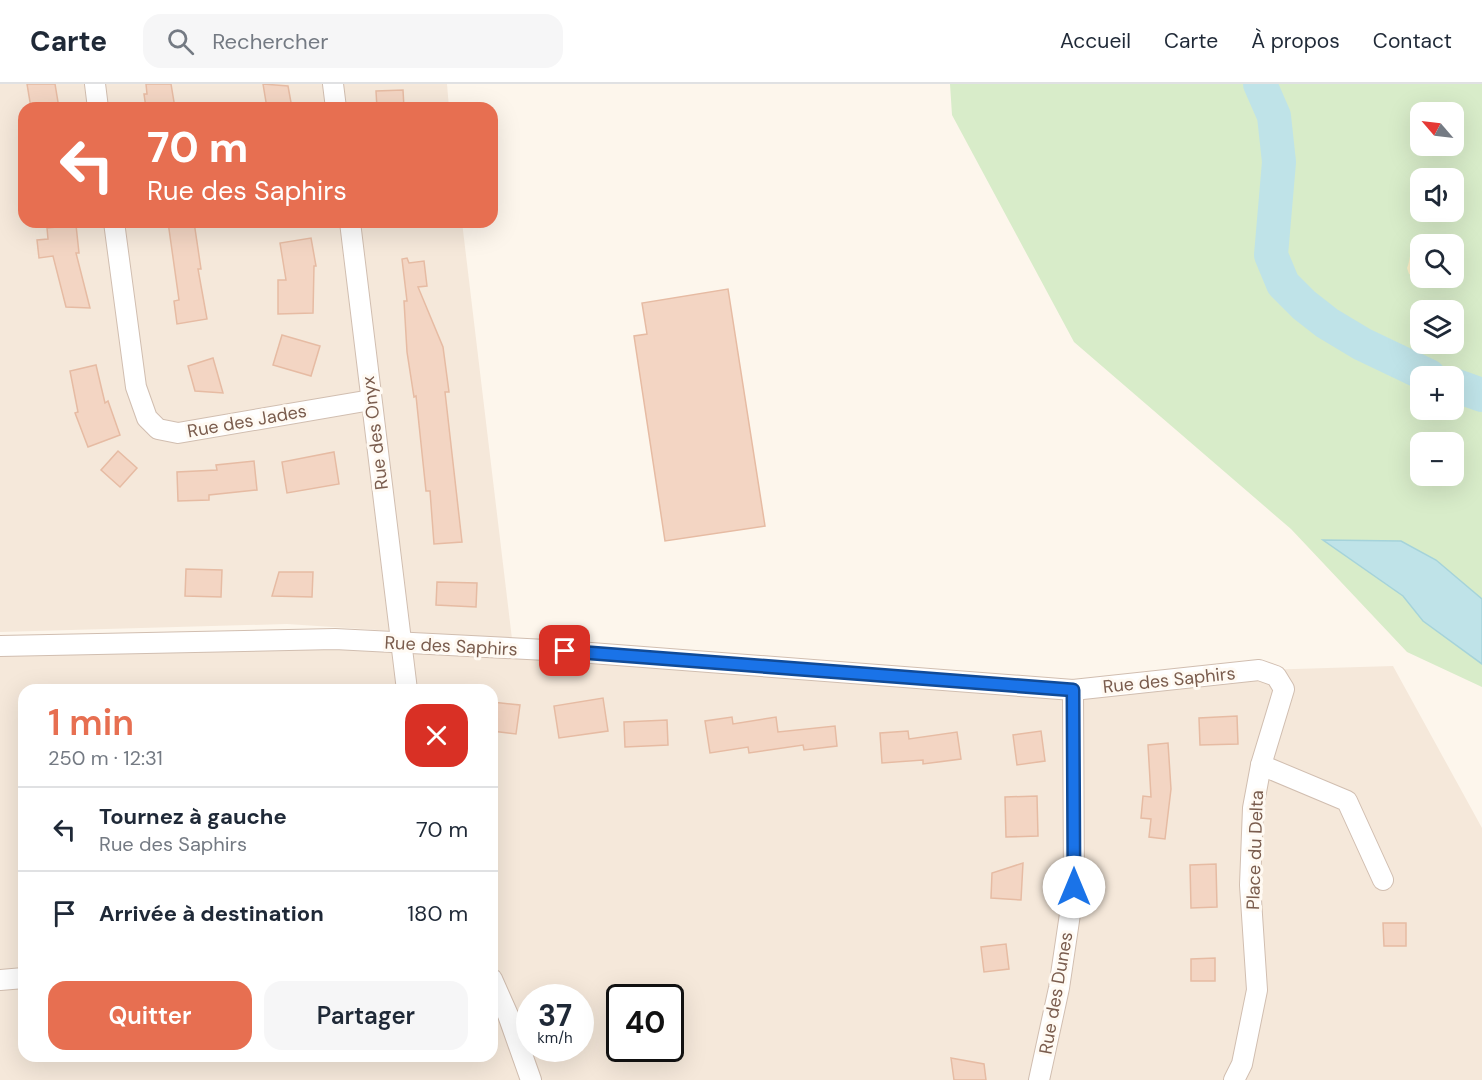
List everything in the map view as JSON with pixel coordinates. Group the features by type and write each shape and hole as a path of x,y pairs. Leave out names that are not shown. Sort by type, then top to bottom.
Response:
{"street":[{"path":"95,84 97,102"},
{"path":"333,84 335,102"},
{"name":"Rue des Jades","path":"115,228 136,387 147,418 158,429 178,433 371,400"},
{"name":"Rue des Onyx","path":"351,228 406,684"},
{"name":"Rue des Saphirs","path":"0,646 335,639 565,651 1073,690 1259,670"},
{"name":"Place du Delta","path":"1234,1080 1242,1064 1257,990 1250,885 1253,808 1261,765 1284,689 1276,676 1259,670"},
{"name":"Rue des Dunes","path":"1039,1080 1059,988 1074,887 1073,690"},
{"path":"1261,765 1347,801 1383,880"},
{"path":"0,980 18,978"},
{"path":"498,992 531,1080"}],"shaded area":[{"path":"0,84 447,84 448,102 18,102 18,228 463,228 512,639 287,624 0,632"},
{"path":"335,639 1073,690 1259,670 1393,666 1482,828 1482,1080 0,1080 0,646"}],"green space":[{"path":"950,84 1482,84 1482,687 1407,652 1291,529 1074,342 952,115"}],"sand":[{"path":"1410,257 1410,274 1407,268"}],"water":[{"path":"1323,540 1401,541 1436,560 1482,599 1482,664 1423,621 1403,596"}],"building":[{"path":"27,84 55,84 58,102 30,102"},
{"path":"146,84 171,84 174,102 145,102 144,94 147,94"},
{"path":"263,84 288,86 291,102 266,102"},
{"path":"403,90 404,102 377,102 376,91"},
{"path":"47,228 76,228 79,253 76,253 90,308 66,307 53,256 39,258 37,240 48,239"},
{"path":"169,228 195,228 201,269 198,269 207,319 177,324 174,301 179,300"},
{"path":"311,238 316,266 314,266 313,313 278,314 278,280 286,280 280,243"},
{"path":"407,258 409,263 424,261 427,286 418,287 443,347 449,392 445,392 462,542 434,544 430,491 426,491 416,396 414,397 407,352 404,301 407,301 402,259"},
{"path":"728,289 765,526 665,541 634,336 647,334 642,303"},
{"path":"282,335 320,346 311,376 273,365"},
{"path":"213,358 223,393 195,391 188,366"},
{"path":"96,365 105,403 108,401 120,435 88,447 75,413 78,412 70,371"},
{"path":"118,451 137,468 120,487 101,470"},
{"path":"334,452 339,484 287,493 282,462"},
{"path":"254,461 257,490 209,495 209,500 178,501 177,472 217,470 216,465"},
{"path":"186,569 222,570 221,597 185,596"},
{"path":"279,572 313,572 312,597 272,596"},
{"path":"437,582 477,583 476,607 436,605"},
{"path":"603,698 608,731 559,738 554,706"},
{"path":"498,703 520,705 516,734 498,732"},
{"path":"1237,716 1238,744 1200,745 1199,718"},
{"path":"732,717 733,724 776,717 778,732 835,726 837,746 804,750 803,745 749,753 748,747 710,753 705,721"},
{"path":"667,720 668,745 625,747 624,722"},
{"path":"908,731 909,739 957,732 961,759 923,764 923,760 882,763 880,733"},
{"path":"1041,731 1045,761 1017,765 1013,735"},
{"path":"1168,743 1171,789 1165,839 1149,837 1151,819 1141,818 1143,796 1151,797 1148,745"},
{"path":"1037,796 1038,836 1006,837 1005,797"},
{"path":"1023,863 1021,900 991,898 992,873"},
{"path":"1216,864 1217,907 1191,908 1190,865"},
{"path":"1383,923 1406,923 1406,946 1384,946"},
{"path":"1006,944 1009,969 984,972 981,947"},
{"path":"1215,958 1215,981 1191,981 1191,959"},
{"path":"951,1058 984,1064 986,1080 954,1080"}],"waterway":[{"path":"1260,84 1274,116 1279,162 1271,255 1283,284 1327,323 1362,344 1410,367"},
{"path":"1464,389 1482,395"}],"route":[{"path":"565,651 1073,690 1074,887"}]}
